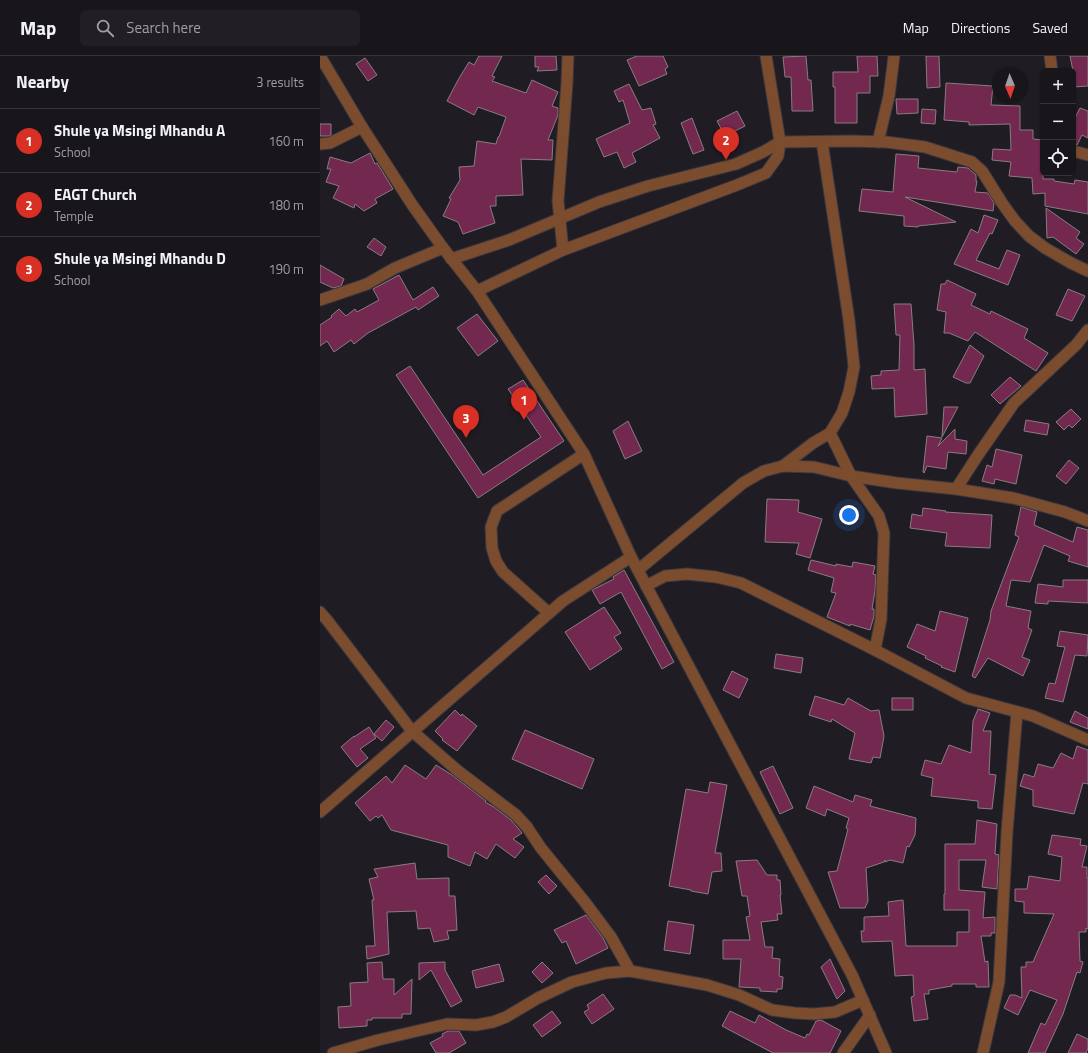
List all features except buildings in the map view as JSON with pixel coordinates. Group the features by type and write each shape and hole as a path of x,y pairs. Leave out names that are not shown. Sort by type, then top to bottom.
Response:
{"street":[{"path":"320,56 362,127 413,206 451,259 477,291 584,454 631,557 852,975 886,1053"},
{"path":"563,250 558,201 568,56"},
{"path":"477,291 563,250 766,173 778,156 780,142 766,56"},
{"path":"878,142 889,96 894,56"},
{"path":"1050,56 1052,68"},
{"path":"320,144 330,143 362,127"},
{"path":"451,259 509,240 599,202 648,186 736,164 763,152 780,142 886,142 925,148 972,162 982,171 1015,222 1029,236 1045,248 1070,263 1088,271"},
{"path":"782,466 813,443 830,433 842,413 849,392 854,367 849,320 822,142"},
{"path":"1076,152 1088,155"},
{"path":"320,300 367,284 394,268 443,248"},
{"path":"956,489 1014,403 1076,345 1088,330"},
{"path":"830,433 851,476 879,516 884,533 881,619 875,650"},
{"path":"549,613 503,572 496,561 492,548 491,527 497,511 584,454"},
{"path":"638,570 743,483 764,471 782,466 814,467 851,476 956,489 1013,498 1065,512 1088,521"},
{"path":"320,812 563,601 631,557"},
{"path":"646,586 665,576 687,574 716,577 741,583 875,650 966,698 1033,716 1088,740"},
{"path":"320,612 412,731 458,771 516,815 527,826 541,848 611,937 630,971"},
{"path":"983,1053 999,982 1007,832 1017,712"},
{"path":"333,1053 378,1040 447,1024 476,1025 493,1022 506,1017 538,998 572,982 606,973 630,971 707,985 739,995 772,1010 787,1012 814,1014 836,1012 863,1000"},
{"path":"843,1053 870,1015"}],"place":[{"name":"EAGT Church","path":"726,160"},
{"name":"Shule ya Msingi Mhandu A","path":"524,420"},
{"name":"Shule ya Msingi Mhandu D","path":"466,438"}]}
